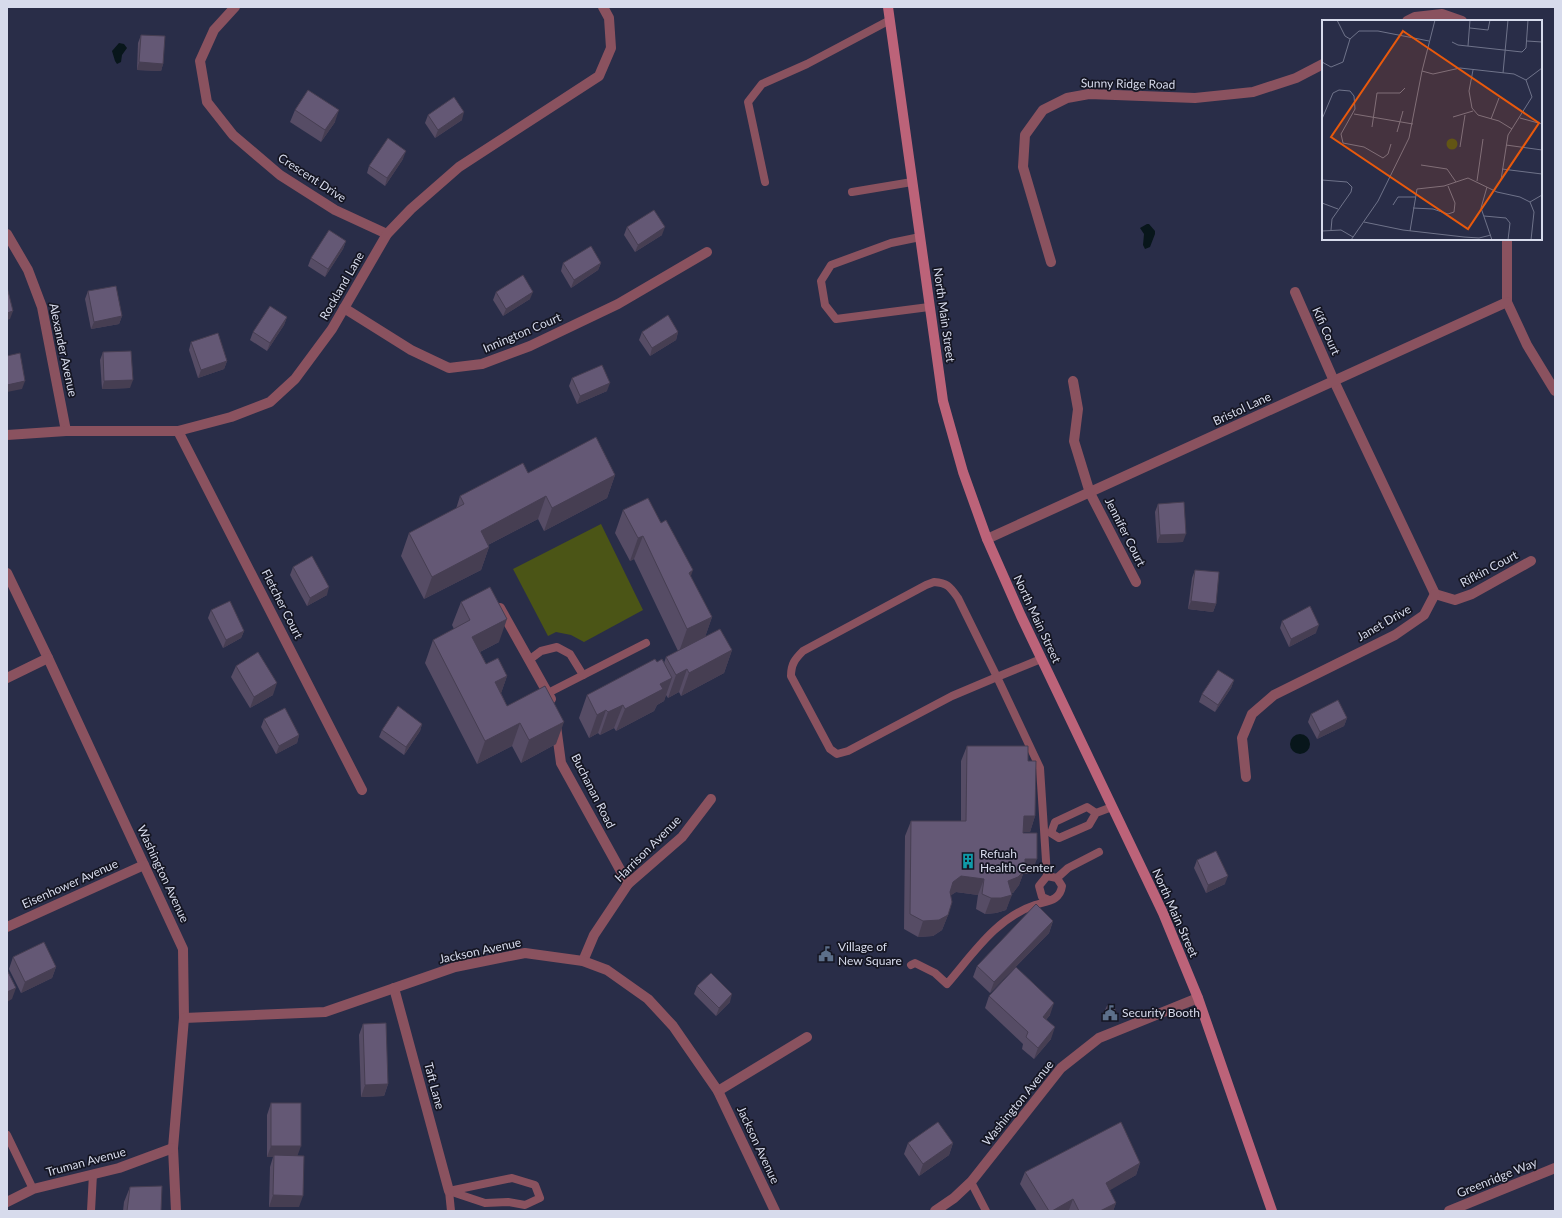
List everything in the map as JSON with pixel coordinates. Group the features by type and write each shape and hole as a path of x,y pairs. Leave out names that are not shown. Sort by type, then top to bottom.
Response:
{"main road":[{"name":"North Main Street","path":"888,7 943,402 963,472 987,539 1041,659 1163,913 1198,998 1272,1211"}],"street":[{"name":"Crescent Drive","path":"235,7 214,30 200,61 207,102 233,135 280,175 335,210 387,234"},
{"name":"Rockland Lane","path":"7,435 66,431 178,431 231,417 270,402 295,379 332,329 387,234 411,209 459,167 599,76 611,48 608,18 603,7"},
{"path":"1409,20 1415,17 1442,14 1459,20"},
{"name":"Sunny Ridge Road","path":"1051,262 1023,167 1025,135 1043,110 1067,98 1089,94 1195,98 1253,92 1296,78 1322,65"},
{"name":"Alexander Avenue","path":"7,234 28,270 42,307 66,431"},
{"path":"1507,240 1507,302 1527,345 1555,390"},
{"name":"Innington Court","path":"344,308 411,350 449,368 482,364 530,346 618,304 707,252"},
{"name":"Kifi Court","path":"1295,292 1334,381"},
{"name":"Bristol Lane","path":"987,539 1507,302"},
{"name":"Jennifer Court","path":"1073,381 1078,409 1074,441 1090,493 1136,582"},
{"path":"1334,381 1435,594"},
{"name":"Fletcher Court","path":"178,431 362,790"},
{"name":"Rifkin Court","path":"1435,594 1455,600 1472,594 1531,561"},
{"name":"Washington Avenue","path":"7,573 183,949 184,1018 173,1148 176,1211"},
{"name":"Janet Drive","path":"1246,777 1242,738 1252,714 1274,695 1401,631 1424,616 1435,594"},
{"name":"Buchanan Road","path":"495,599 554,704 561,763 628,884"},
{"path":"7,678 48,658"},
{"name":"Harrison Avenue","path":"583,960 594,935 628,884 682,837 711,800"},
{"name":"Eisenhower Avenue","path":"7,927 144,865"},
{"name":"Jackson Avenue","path":"184,1018 325,1012 455,967 526,953 583,960 607,970 648,999 673,1026 718,1091 775,1211"},
{"name":"Taft Lane","path":"394,988 449,1191"},
{"name":"Washington Avenue","path":"935,1211 954,1198 971,1182 1061,1068 1088,1046 1099,1038 1198,998"},
{"path":"718,1091 807,1037"},
{"name":"Truman Avenue","path":"7,1202 33,1189 119,1168 173,1148"},
{"name":"Greenridge Way","path":"1450,1211 1555,1168"}],"lane":[{"path":"765,182 748,102 762,84 807,64 890,20"},
{"path":"852,192 912,182"},
{"path":"920,237 891,243 831,265 821,281 825,305 836,319 929,307"},
{"path":"1041,659 997,677 952,696 848,751 837,754 830,749 791,676 791,667 794,660 803,651 926,585 934,582 944,583 950,587 958,598 997,677 1040,768 1048,834 1047,876 1039,886 1042,896 1049,900"},
{"path":"548,693 646,644"},
{"path":"529,660 541,651 557,647 570,654 583,675"},
{"path":"1048,834 1055,822 1087,807 1096,813"},
{"path":"1048,834 1059,838 1089,825 1096,813 1112,807"},
{"path":"1057,878 1068,868 1099,852"},
{"path":"911,964 914,963 936,972 947,984 998,925 1028,907 1053,900 1059,896 1062,886 1057,878 1047,876"},
{"path":"7,1135 33,1189"},
{"path":"91,1211 93,1174"},
{"path":"512,1178 535,1185 540,1198 525,1206 508,1202 486,1203 449,1191 512,1178"},
{"path":"971,1182 986,1211"},
{"path":"449,1191 451,1211"}],"green space":[{"path":"601,524 643,610 584,642 571,635 556,632 548,636 513,569"}],"shaded area":[{"path":"119,43 124,44 127,48 122,55 121,62 117,64 112,51"},
{"path":"1149,224 1155,231 1155,234 1150,247 1145,249 1143,245 1144,234 1140,228"},
{"path":"1300,734 1307,737 1310,744 1307,751 1300,754 1293,751 1290,744 1293,737"}],"building":[{"path":"141,35 165,36 163,64 139,62"},
{"path":"308,90 339,110 325,130 295,110"},
{"path":"454,97 464,112 438,130 428,115"},
{"path":"388,138 406,151 387,178 369,166"},
{"path":"654,210 665,227 638,245 627,227"},
{"path":"329,230 346,241 328,269 311,258"},
{"path":"591,246 601,263 574,280 563,263"},
{"path":"523,275 533,292 506,309 496,292"},
{"path":"116,286 122,316 94,322 88,291"},
{"path":"7,287 13,311 7,313"},
{"path":"270,306 287,317 270,343 253,332"},
{"path":"668,315 678,332 652,348 642,332"},
{"path":"218,333 227,361 201,370 191,342"},
{"path":"131,351 133,380 104,381 103,352"},
{"path":"20,353 25,381 7,385 7,356"},
{"path":"602,365 610,383 580,396 572,378"},
{"path":"596,437 615,475 552,508 546,496 481,531 489,547 432,577 409,533 464,504 460,496 523,463 528,473"},
{"path":"648,498 661,523 666,520 693,570 689,573 712,617 687,629 643,536 638,538 623,510"},
{"path":"1184,502 1186,534 1160,535 1158,504"},
{"path":"312,556 329,587 310,598 293,567"},
{"path":"1195,570 1219,572 1216,604 1191,601"},
{"path":"490,587 507,619 472,637 486,664 498,658 507,676 495,682 507,706 545,686 564,722 529,740 520,723 485,741 433,640 470,620 461,602"},
{"path":"230,601 244,631 226,640 211,610"},
{"path":"1310,606 1319,625 1291,639 1282,621"},
{"path":"720,629 732,650 689,673 687,669 676,675 666,657"},
{"path":"258,652 277,683 254,697 236,666"},
{"path":"655,659 657,662 662,659 672,678 660,684 663,689 625,709 623,705 608,712 606,710 597,715 587,695"},
{"path":"1218,670 1234,680 1218,705 1202,694"},
{"path":"1338,700 1347,718 1320,732 1311,714"},
{"path":"398,706 422,724 406,747 382,730"},
{"path":"285,708 299,735 279,746 264,719"},
{"name":"Refuah Health Center","path":"967,746 1028,746 1028,761 1036,761 1035,816 1024,816 1023,833 1037,833 1037,859 1025,859 1025,870 1018,877 1008,881 1012,895 1001,898 991,898 982,894 984,879 961,876 953,882 950,892 952,902 948,915 939,920 923,921 910,914 911,821 966,821"},
{"path":"1216,851 1228,876 1208,885 1197,860"},
{"path":"1036,904 1053,921 994,982 977,966"},
{"path":"44,942 56,967 25,982 13,957"},
{"path":"1016,967 1054,1003 1043,1017 1055,1027 1038,1048 1026,1037 1028,1032 989,996"},
{"path":"7,970 16,988 7,992"},
{"path":"711,973 732,994 719,1008 697,986"},
{"path":"1113,1004 1116,1012 1110,1014 1107,1006"},
{"path":"386,1023 388,1084 365,1085 363,1024"},
{"path":"271,1103 301,1103 301,1146 271,1146"},
{"path":"938,1122 953,1143 923,1164 908,1143"},
{"path":"1121,1122 1140,1163 1106,1183 1116,1203 1100,1211 1079,1211 1073,1199 1052,1211 1049,1211 1025,1172"},
{"path":"274,1155 304,1156 303,1196 273,1195"},
{"path":"162,1186 161,1211 127,1211 130,1187"}],"place":[{"name":"Refuah Health Center","path":"968,861"},
{"name":"Village of New Square","path":"826,954"},
{"name":"Security Booth","path":"1110,1013"}]}
